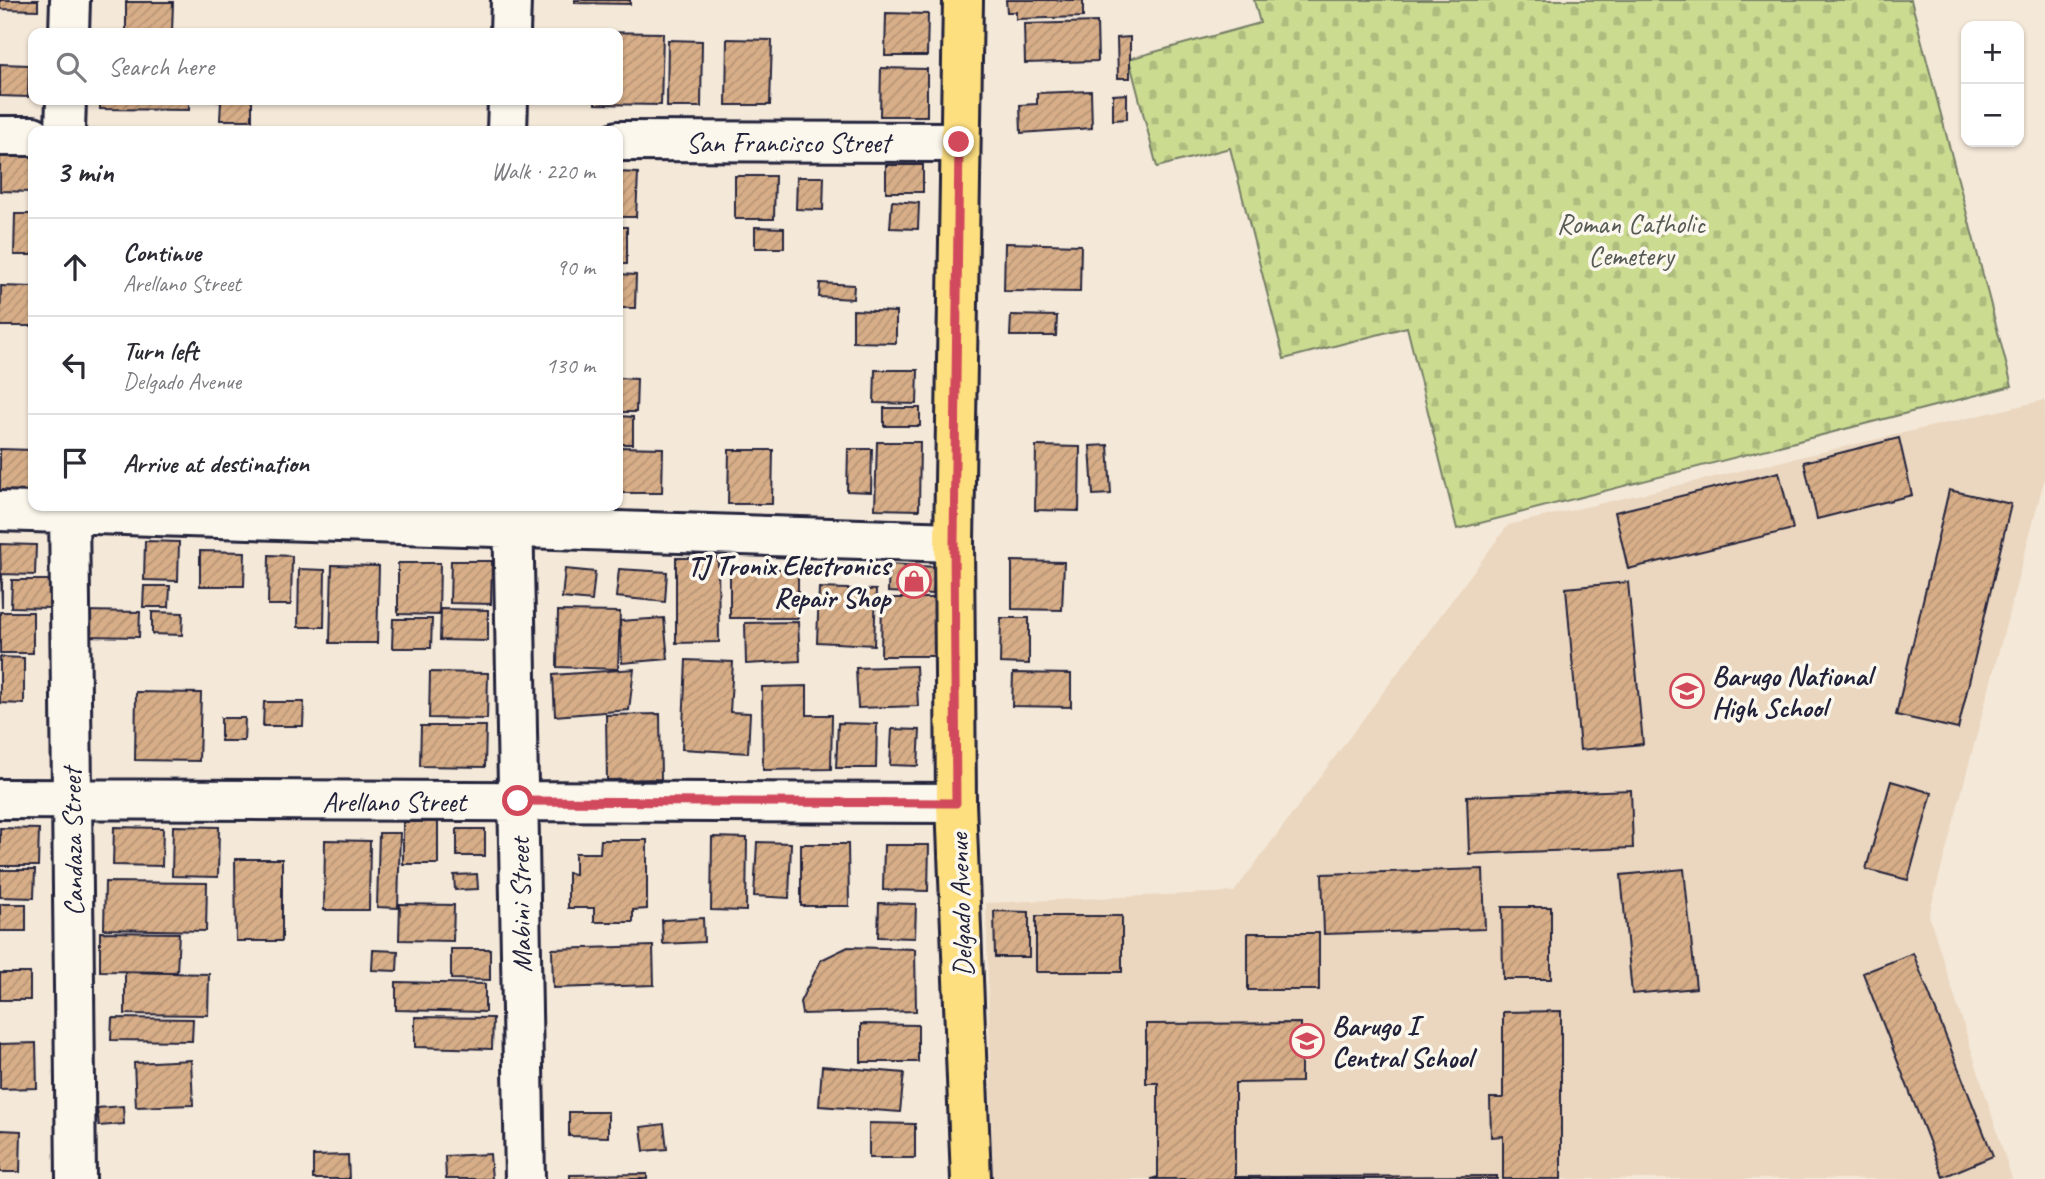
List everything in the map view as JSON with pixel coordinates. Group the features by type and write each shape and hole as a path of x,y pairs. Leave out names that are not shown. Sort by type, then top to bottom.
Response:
{"main road":[{"name":"Delgado Avenue","path":"963,0 954,542 956,803 971,1179"}],"street":[{"path":"69,28 70,0"},
{"path":"510,28 511,0"},
{"path":"65,126 66,105"},
{"path":"507,126 508,105"},
{"path":"0,136 28,136"},
{"name":"San Francisco Street","path":"623,141 959,142"},
{"path":"0,511 28,511"},
{"name":"Candaza Street","path":"69,511 76,1179"},
{"path":"132,511 513,517 954,542"},
{"name":"Mabini Street","path":"513,517 525,1179"},
{"name":"Arellano Street","path":"0,799 956,803"}],"shaded area":[{"name":"Barugo National High School","path":"2045,400 2045,477 1929,915 2012,1179 993,1179 986,903 1234,892 1508,525"}],"green space":[{"name":"Roman Catholic Cemetery","path":"1254,0 1911,0 2012,386 1457,529 1407,327 1284,359 1230,148 1157,167 1129,59 1260,23"}],"building":[{"path":"0,0 38,0 38,10 0,9"},
{"path":"575,0 630,0 630,4 575,3"},
{"path":"1006,0 1083,0 1083,17 1016,19 1016,12 1007,12"},
{"path":"126,2 173,2 172,28 126,28"},
{"path":"886,13 928,14 927,56 885,56"},
{"path":"1097,22 1098,61 1025,63 1024,24"},
{"path":"623,32 663,33 661,105 623,104"},
{"path":"1130,37 1130,78 1118,78 1117,38"},
{"path":"727,39 772,40 770,105 726,105"},
{"path":"668,40 702,41 701,107 667,107"},
{"path":"0,64 28,65 28,97 0,96"},
{"path":"881,68 927,69 927,116 880,116"},
{"path":"1091,91 1092,128 1021,133 1020,105 1037,104 1037,93"},
{"path":"1127,94 1127,119 1113,120 1113,95"},
{"path":"100,105 189,105 189,110 100,109"},
{"path":"221,105 252,105 252,120 220,120"},
{"path":"0,155 28,156 28,192 0,191"},
{"path":"886,165 923,165 923,192 886,192"},
{"path":"623,172 638,173 636,217 623,217"},
{"path":"735,176 775,176 774,219 735,219"},
{"path":"797,177 824,177 823,210 796,209"},
{"path":"892,201 919,203 918,229 890,228"},
{"path":"15,214 28,214 28,255 14,255"},
{"path":"623,227 627,227 627,264 623,264"},
{"path":"755,227 784,228 784,248 755,248"},
{"path":"1005,243 1081,245 1080,292 1004,291"},
{"path":"623,274 636,275 635,308 623,308"},
{"path":"820,283 854,285 853,299 819,297"},
{"path":"1,286 28,287 28,326 0,326"},
{"path":"853,310 896,312 896,343 853,342"},
{"path":"1011,315 1057,316 1056,336 1010,336"},
{"path":"875,370 918,370 917,404 874,403"},
{"path":"623,378 637,379 636,412 623,412"},
{"path":"884,408 920,408 920,426 884,426"},
{"path":"623,416 633,417 633,444 623,444"},
{"path":"1899,438 1912,495 1817,519 1804,462"},
{"path":"877,442 920,442 919,510 875,509"},
{"path":"1108,445 1111,494 1093,495 1090,446"},
{"path":"1036,446 1080,447 1079,511 1035,510"},
{"path":"623,447 663,448 662,493 623,493"},
{"path":"0,449 28,450 28,492 0,492"},
{"path":"848,449 872,449 871,492 847,491"},
{"path":"729,450 773,450 772,504 728,504"},
{"path":"1779,472 1793,529 1628,569 1615,512"},
{"path":"1949,490 2011,504 1958,729 1896,715"},
{"path":"145,541 179,542 178,581 144,580"},
{"path":"0,544 36,545 35,575 2,574 2,607"},
{"path":"200,551 245,552 244,586 200,586"},
{"path":"269,555 292,556 291,605 268,605"},
{"path":"676,558 718,558 719,642 676,643"},
{"path":"451,561 492,561 491,604 450,603"},
{"path":"1012,561 1064,562 1062,610 1012,609"},
{"path":"398,563 440,563 439,615 398,614"},
{"path":"889,564 935,567 933,594 888,592"},
{"path":"332,565 379,566 377,643 330,643"},
{"path":"299,569 325,570 324,627 298,627"},
{"path":"565,569 595,572 592,601 562,598"},
{"path":"619,569 667,572 665,602 616,597"},
{"path":"730,569 798,569 798,618 730,618"},
{"path":"12,580 51,580 51,608 11,607"},
{"path":"1628,582 1643,744 1580,750 1566,588"},
{"path":"144,586 170,586 169,607 143,607"},
{"path":"819,588 876,590 874,645 817,642"},
{"path":"882,598 937,598 936,656 881,656"},
{"path":"441,609 488,610 488,641 440,640"},
{"path":"85,611 140,612 139,637 84,636"},
{"path":"558,611 620,612 618,669 557,667"},
{"path":"0,612 33,612 33,653 0,653"},
{"path":"152,612 183,613 182,635 152,634"},
{"path":"664,618 668,659 622,663 620,621"},
{"path":"1001,618 1029,618 1029,664 1000,663"},
{"path":"393,619 432,619 431,648 392,648"},
{"path":"798,622 800,661 746,664 745,623"},
{"path":"0,657 24,658 24,704 0,703"},
{"path":"686,660 733,662 730,712 750,713 748,753 682,749"},
{"path":"916,666 918,706 858,708 856,668"},
{"path":"634,669 629,710 555,716 553,675"},
{"path":"430,672 488,673 487,719 429,718"},
{"path":"1013,673 1071,674 1071,707 1012,706"},
{"path":"807,686 807,715 832,715 831,769 763,770 762,687"},
{"path":"136,692 201,693 199,761 135,760"},
{"path":"264,702 304,702 303,726 263,726"},
{"path":"660,714 661,779 607,780 606,715"},
{"path":"221,718 245,718 244,741 221,741"},
{"path":"838,723 877,724 876,768 836,768"},
{"path":"421,726 486,726 485,767 420,766"},
{"path":"892,729 920,730 918,766 890,765"},
{"path":"1891,781 1932,793 1908,880 1866,869"},
{"path":"1631,790 1633,848 1469,854 1467,796"},
{"path":"403,822 438,822 438,864 403,864"},
{"path":"173,826 219,827 218,877 172,876"},
{"path":"114,827 163,828 162,866 113,865"},
{"path":"0,828 39,829 38,866 0,866"},
{"path":"457,829 485,829 485,856 457,856"},
{"path":"379,833 400,833 398,908 377,907"},
{"path":"712,837 747,838 746,911 711,910"},
{"path":"325,840 370,841 369,910 324,910"},
{"path":"601,840 647,840 647,909 633,910 633,922 594,922 594,908 568,908 568,873 575,874 575,853 600,853"},
{"path":"757,842 791,843 789,898 754,896"},
{"path":"801,844 848,844 849,906 801,906"},
{"path":"884,845 929,845 928,891 883,890"},
{"path":"235,859 282,859 282,941 236,941"},
{"path":"1483,869 1485,929 1324,934 1322,874"},
{"path":"1684,869 1696,988 1632,994 1621,875"},
{"path":"0,870 35,870 34,898 0,897"},
{"path":"477,874 478,889 455,890 454,875"},
{"path":"105,882 207,883 206,931 104,929"},
{"path":"879,903 916,904 915,938 878,937"},
{"path":"0,904 26,904 26,931 0,931"},
{"path":"400,904 454,905 453,941 399,940"},
{"path":"1502,907 1551,907 1551,979 1503,979"},
{"path":"994,911 1029,912 1029,957 995,957"},
{"path":"1036,916 1122,916 1122,972 1036,972"},
{"path":"703,918 704,942 663,944 662,920"},
{"path":"100,932 179,933 177,972 100,971"},
{"path":"1248,933 1319,933 1319,990 1248,990"},
{"path":"653,946 654,985 553,988 552,949"},
{"path":"848,947 915,949 916,1011 802,1014 800,1002 821,960"},
{"path":"451,949 490,949 490,980 451,979"},
{"path":"373,950 398,951 397,971 372,970"},
{"path":"1913,953 1993,1156 1943,1177 1863,973"},
{"path":"125,972 209,974 208,1015 125,1014"},
{"path":"0,973 30,973 30,1000 0,1000"},
{"path":"396,982 485,984 485,1012 396,1010"},
{"path":"1561,1011 1561,1179 1503,1179 1503,1136 1491,1137 1490,1098 1503,1098 1503,1012"},
{"path":"415,1017 493,1018 492,1049 415,1047"},
{"path":"112,1018 193,1019 192,1041 111,1040"},
{"path":"1301,1023 1301,1082 1235,1083 1235,1177 1497,1176 1497,1179 1151,1179 1158,1177 1158,1083 1146,1083 1146,1024"},
{"path":"861,1024 918,1025 918,1062 861,1062"},
{"path":"36,1043 37,1088 0,1089 0,1044"},
{"path":"191,1060 193,1105 136,1107 134,1063"},
{"path":"822,1066 904,1073 900,1112 819,1106"},
{"path":"123,1106 124,1124 99,1126 97,1108"},
{"path":"569,1112 608,1112 608,1137 569,1136"},
{"path":"869,1123 915,1124 915,1158 869,1158"},
{"path":"664,1124 667,1149 644,1151 641,1127"},
{"path":"0,1130 21,1131 20,1172 0,1172"},
{"path":"490,1154 492,1179 446,1179 445,1156"},
{"path":"348,1155 349,1179 313,1179 313,1156"},
{"path":"647,1174 647,1179 570,1179 570,1175"}],"place":[{"name":"TJ Tronix Electronics Repair Shop","path":"914,581"},
{"name":"Barugo National High School","path":"1687,691"},
{"name":"Barugo I Central School","path":"1307,1041"}],"route":[{"path":"518,801 956,803 954,542 959,142"}]}
